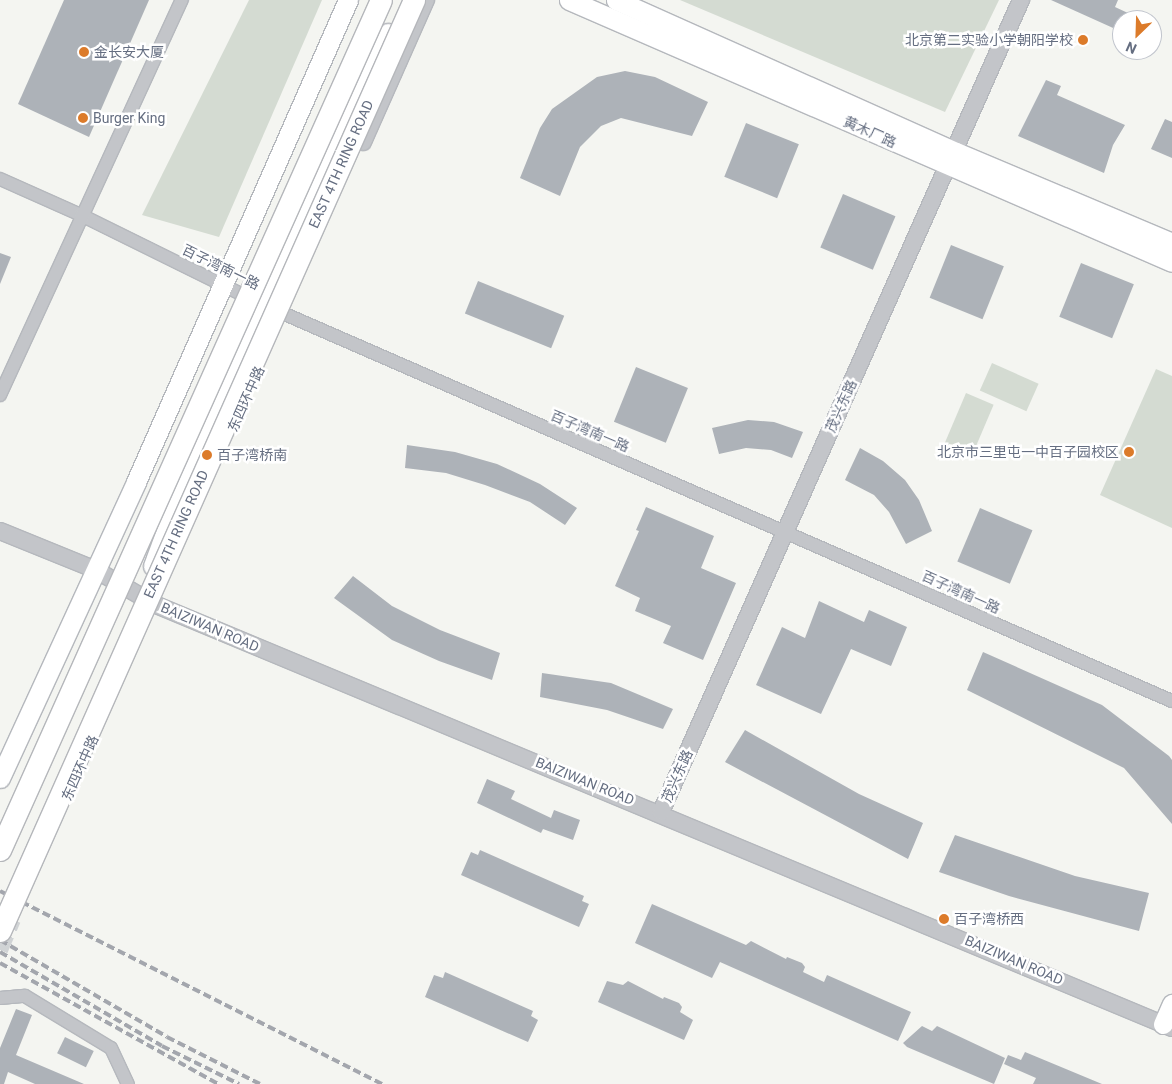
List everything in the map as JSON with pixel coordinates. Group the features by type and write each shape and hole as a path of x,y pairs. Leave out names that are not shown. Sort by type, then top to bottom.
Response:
{"highway":[{"path":"4,843 382,0"},
{"name":"EAST 4TH RING ROAD","path":"0,931 414,0"}],"main road":[{"path":"0,778 96,570 348,0"},
{"path":"4,843 112,580 372,0"},
{"name":"东四环中路","path":"35,849 148,599 196,450 265,305 403,0"},
{"name":"黄木厂路","path":"569,0 952,159 1172,262"},
{"path":"616,0 952,159 1172,244"},
{"path":"1168,1026 1172,1004"}],"street":[{"path":"0,394 81,215 182,0"},
{"name":"东四环中路","path":"148,599 285,314 426,0"},
{"name":"茂兴东路","path":"661,812 1021,0"},
{"name":"百子湾南一路","path":"0,179 81,215 285,314 1172,701"},
{"name":"BAIZIWAN ROAD","path":"0,531 96,570 148,599 661,812 1168,1026"},
{"path":"0,998 25,996 111,1048 128,1084"}],"shaded area":[{"path":"249,0 322,0 219,237 142,215"},
{"path":"680,0 999,0 945,112"},
{"path":"992,363 1039,384 1026,411 980,390"},
{"path":"1156,369 1172,376 1172,528 1100,495"},
{"path":"966,393 994,405 972,456 944,445"}],"building":[{"name":"金长安大厦","path":"64,0 149,0 89,137 18,104"},
{"path":"1051,0 1118,0 1115,7 1121,10 1112,10 1112,27"},
{"path":"625,71 655,77 708,102 692,136 621,118 601,126 580,147 560,196 520,178 540,128 552,109 597,77"},
{"path":"1046,80 1061,86 1057,95 1125,125 1113,145 1104,173 1018,136"},
{"path":"1165,119 1172,122 1172,158 1151,149"},
{"path":"746,123 799,144 777,198 724,177"},
{"path":"843,194 895,216 873,270 820,247"},
{"path":"951,245 1004,266 982,319 930,298"},
{"path":"0,253 11,257 0,284"},
{"path":"1081,263 1134,284 1112,338 1059,317"},
{"path":"478,281 564,316 551,348 465,313"},
{"path":"636,367 688,388 666,443 614,422"},
{"path":"748,420 774,422 803,432 792,458 771,450 746,448 719,454 712,428"},
{"path":"407,445 455,452 497,464 540,484 577,508 565,525 530,502 485,485 446,473 405,468"},
{"path":"860,448 883,461 905,480 919,500 932,531 906,544 889,512 874,495 845,480"},
{"path":"646,507 714,536 701,568 736,583 703,660 663,643 671,626 635,611 640,598 615,586 639,531 636,530"},
{"path":"980,508 1032,530 1010,584 957,561"},
{"path":"353,576 392,606 440,630 500,653 492,680 439,661 392,640 334,598"},
{"path":"819,601 864,622 869,610 907,627 891,666 851,649 821,714 756,685 782,627 805,638"},
{"path":"983,652 1102,705 1169,756 1172,760 1172,824 1124,768 967,690"},
{"path":"542,673 611,683 673,709 663,729 607,710 540,697"},
{"path":"745,730 859,794 923,823 908,859 725,762"},
{"path":"487,779 515,791 511,799 551,818 554,810 580,820 573,840 543,829 541,833 477,803"},
{"path":"955,835 1075,876 1149,893 1139,931 1009,896 939,872"},
{"path":"480,850 584,896 582,901 589,904 579,927 461,875 471,852 478,855"},
{"path":"652,904 746,945 751,941 786,959 787,957 802,963 805,967 803,972 824,982 827,975 911,1012 898,1041 720,962 712,978 635,943"},
{"path":"445,972 533,1011 531,1016 538,1020 528,1042 425,997 434,975 443,978"},
{"path":"607,981 623,985 628,981 663,999 664,997 679,1003 682,1007 680,1012 693,1020 684,1040 598,1002"},
{"path":"16,1009 32,1015 16,1055 84,1084 35,1084 8,1072 4,1084 0,1084 0,1048"},
{"path":"922,1026 932,1031 937,1026 1005,1058 994,1084 907,1047 903,1043"},
{"path":"65,1037 94,1051 86,1067 57,1053"},
{"path":"1025,1052 1102,1084 1033,1084 1036,1078 1004,1064 1008,1055 1021,1060"}],"tunnel":[{"path":"0,950 13,920"}],"railway":[{"path":"0,891 382,1084"},
{"path":"0,940 167,1037 260,1084"},
{"path":"0,952 162,1046 239,1084"},
{"path":"0,963 218,1084"}],"place":[{"name":"北京第二实验小学朝阳学校","path":"1083,40"},
{"name":"金长安大厦","path":"84,52"},
{"name":"Burger King","path":"83,118"},
{"name":"北京市三里屯一中百子园校区","path":"1129,452"},
{"name":"百子湾桥南","path":"207,455"},
{"name":"百子湾桥西","path":"944,919"}]}
